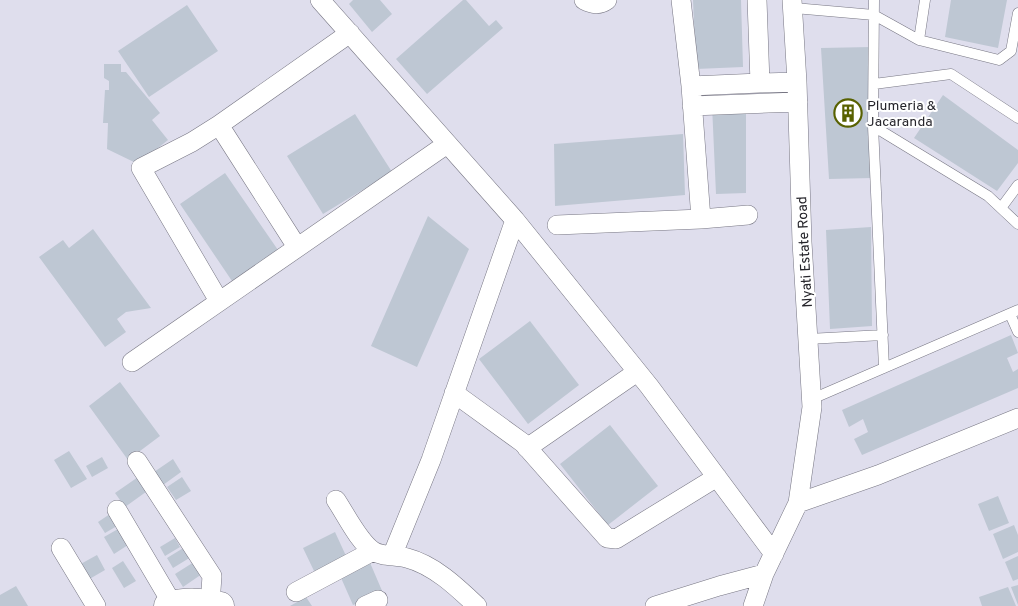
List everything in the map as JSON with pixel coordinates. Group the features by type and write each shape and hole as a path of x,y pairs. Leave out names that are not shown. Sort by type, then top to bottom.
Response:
{"main road":[{"path":"171,605 185,602 215,605"}],"street":[{"path":"320,0 515,220 637,372 774,554"},
{"path":"584,0 592,4 602,3 607,0"},
{"path":"681,0 691,86 701,219"},
{"path":"757,0 760,83"},
{"name":"Nyati Estate Road","path":"753,606 764,574 798,503 812,407 802,242 798,82 793,4"},
{"path":"219,302 141,168 192,142 219,125 350,33"},
{"path":"691,86 798,82"},
{"path":"692,106 798,102"},
{"path":"219,125 297,247"},
{"path":"132,362 447,144"},
{"path":"557,226 748,215"},
{"path":"392,556 431,460 515,220"},
{"path":"527,448 637,372"},
{"path":"454,393 527,448 607,538 616,539 717,477"},
{"path":"798,503 878,475 1018,418"},
{"path":"137,461 212,576 215,605"},
{"path":"336,500 364,542 373,551 408,558 429,568 457,587 477,606"},
{"path":"118,510 171,605"},
{"path":"61,548 96,606"},
{"path":"296,592 373,551"},
{"path":"655,606 764,574"}],"lane":[{"path":"874,0 873,126 884,368"},
{"path":"919,40 925,0"},
{"path":"793,4 874,15 919,40 1000,60 1011,51 1018,13"},
{"path":"874,84 951,74 1018,118"},
{"path":"873,126 988,196 1018,224"},
{"path":"1001,208 1018,185"},
{"path":"812,399 1014,312 1018,332"},
{"path":"808,339 883,335"}],"building":[{"path":"353,0 380,0 392,14 372,32 349,4"},
{"path":"463,0 466,0 489,26 496,20 503,28 427,94 396,59"},
{"path":"693,0 741,0 743,67 696,69"},
{"path":"951,0 1007,0 998,48 945,37"},
{"path":"187,5 218,51 149,97 118,51"},
{"name":"Plumeria & Jacaranda","path":"871,47 872,178 829,179 821,48"},
{"path":"104,64 121,64 121,72 126,72 160,113 152,120 168,140 138,164 107,149 108,123 103,123 105,90 109,90 109,81 104,78"},
{"path":"943,95 1018,150 1018,163 997,191 914,138"},
{"path":"712,105 746,105 746,193 716,194"},
{"path":"355,114 392,172 323,214 287,156"},
{"path":"683,134 685,195 555,206 554,144"},
{"path":"225,173 278,250 232,281 180,204"},
{"path":"428,216 469,249 417,367 371,346"},
{"path":"871,227 872,326 830,329 826,230"},
{"path":"93,229 151,308 126,312 117,319 126,332 105,347 39,257 63,240 69,248"},
{"path":"530,321 579,385 528,424 479,359"},
{"path":"1011,335 1018,353 1007,358 1013,372 1018,369 1018,388 862,455 854,439 868,432 863,419 849,427 842,410"},
{"path":"120,382 160,436 128,460 89,406"},
{"path":"610,425 658,486 608,525 560,464"},
{"path":"69,451 87,479 71,488 54,460"},
{"path":"102,457 108,468 92,477 86,466"},
{"path":"173,459 181,472 163,485 154,472"},
{"path":"141,475 150,489 125,507 115,493"},
{"path":"182,477 191,491 176,500 167,487"},
{"path":"998,496 1009,523 989,531 978,504"},
{"path":"110,514 117,526 105,533 98,522"},
{"path":"1014,525 1018,535 1018,552 1003,559 993,534"},
{"path":"118,529 128,545 114,554 104,537"},
{"path":"335,532 347,558 315,573 303,548"},
{"path":"175,538 180,547 165,556 160,547"},
{"path":"185,547 191,557 173,568 167,558"},
{"path":"97,555 105,570 86,581 77,566"},
{"path":"1018,556 1018,579 1013,581 1005,562"},
{"path":"368,558 383,593 353,605 338,571"},
{"path":"123,561 136,581 124,588 112,568"},
{"path":"194,562 202,574 183,587 175,574"},
{"path":"1018,585 1018,605 1011,587"},
{"path":"16,586 28,606 0,606 0,595"},
{"path":"1008,587 1016,606 982,606 979,597"},
{"path":"306,597 312,606 290,606"}],"place":[{"name":"Plumeria & Jacaranda","path":"848,113"}]}
